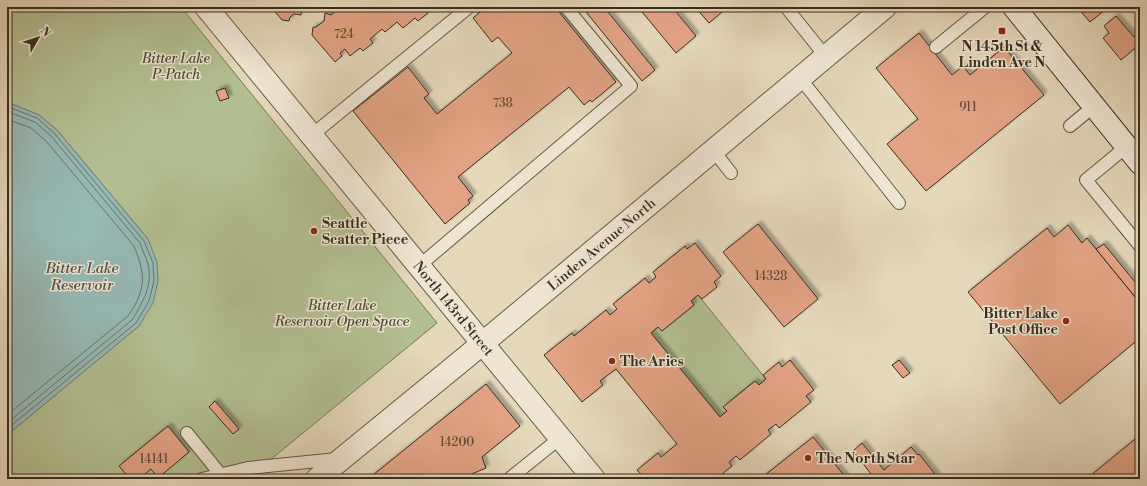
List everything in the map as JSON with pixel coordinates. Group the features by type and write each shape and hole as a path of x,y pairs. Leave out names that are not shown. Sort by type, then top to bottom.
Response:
{"street":[{"name":"North 143rd Street","path":"206,7 594,479"},
{"name":"Linden Avenue North","path":"317,479 483,343 885,7"},
{"path":"1014,7 1140,163"}],"lane":[{"path":"312,135 469,7"},
{"path":"419,266 631,86 566,7"},
{"path":"786,7 826,57"},
{"path":"936,47 985,7"},
{"path":"800,78 899,203"},
{"path":"1070,126 1094,106"},
{"path":"1126,146 1086,180 1140,246"},
{"path":"713,150 731,173"},
{"path":"187,433 221,474"},
{"path":"510,479 560,438"},
{"path":"202,479 248,468 342,458"}],"green space":[{"path":"7,7 181,7 437,323 247,479 7,479 7,435 139,326 148,239 57,130 39,115 12,104 7,104"},
{"path":"698,295 766,379 759,385 755,381 723,407 727,411 720,417 651,333 658,327 662,331 694,305 691,301"}],"water":[{"name":"Bitter Lake Reservoir","path":"7,104 12,104 39,115 57,130 148,239 157,262 158,281 153,303 139,326 7,435"}],"building":[{"path":"271,7 304,8 302,8 301,15 294,14 290,17 289,21 282,20"},
{"path":"339,7 428,7 425,10 428,13 418,21 415,18 403,28 397,22 385,32 382,29 370,39 373,43 363,51 360,48 350,56 345,49 340,53 342,56 335,62 312,35 313,27 316,27 324,21 325,13 331,15"},
{"path":"486,7 555,7 616,82 592,102 590,100 584,105 569,87 458,177 473,196 468,200 470,203 445,224 353,111 408,67 429,94 424,98 437,114 512,53 498,37 492,42 473,18"},
{"path":"582,7 604,7 655,70 642,81"},
{"path":"638,7 672,7 696,36 676,53"},
{"path":"695,7 728,7 709,23"},
{"path":"1077,7 1105,7 1106,9 1090,22"},
{"path":"1116,16 1134,37 1138,33 1140,35 1140,44 1121,60 1103,38 1109,33 1104,26"},
{"path":"919,33 952,75 963,66 970,75 1004,47 1044,95 926,191 887,144 918,119 876,68"},
{"path":"225,88 229,98 220,101 216,91"},
{"path":"758,224 818,299 784,327 723,252"},
{"name":"Bitter Lake Post Office","path":"1068,225 1082,243 1087,238 1140,303 1140,338 1060,404 968,292 1047,228 1054,237"},
{"name":"The Aries","path":"695,243 721,276 714,282 717,287 702,299 698,295 691,301 694,305 662,331 658,327 651,333 720,417 727,411 723,407 755,381 759,385 766,379 763,375 779,362 782,367 790,360 814,390 806,396 811,402 779,428 776,424 768,430 771,434 740,460 736,456 729,462 732,466 716,479 645,479 637,470 658,453 661,457 677,444 616,369 600,381 603,385 582,402 544,355 572,333 574,336 606,310 610,315 617,309 613,304 645,278 649,283 656,277 653,272 685,246 687,249"},
{"path":"1104,244 1140,288 1140,303 1096,249"},
{"path":"899,360 910,373 903,378 892,365"},
{"path":"486,384 520,426 482,457 486,468 460,479 368,479"},
{"path":"215,401 239,429 233,434 209,407"},
{"path":"168,426 189,452 158,478 151,469 139,479 130,479 119,466"},
{"path":"1140,435 1140,479 1093,479 1090,476"},
{"name":"The North Star","path":"813,437 847,479 760,479"},
{"path":"862,443 884,470 911,447 918,455 919,454 939,479 875,479 853,451"}],"place":[{"name":"N 145th St & Linden Ave N","path":"1002,31"},
{"name":"Seattle Scatter Piece","path":"314,231"},
{"name":"Bitter Lake Post Office","path":"1066,321"},
{"name":"The Aries","path":"612,361"},
{"name":"The North Star","path":"808,458"}],"park label":[{"name":"Bitter Lake P-Patch","path":"176,66"},
{"name":"Bitter Lake Reservoir Open Space","path":"342,314"}]}
